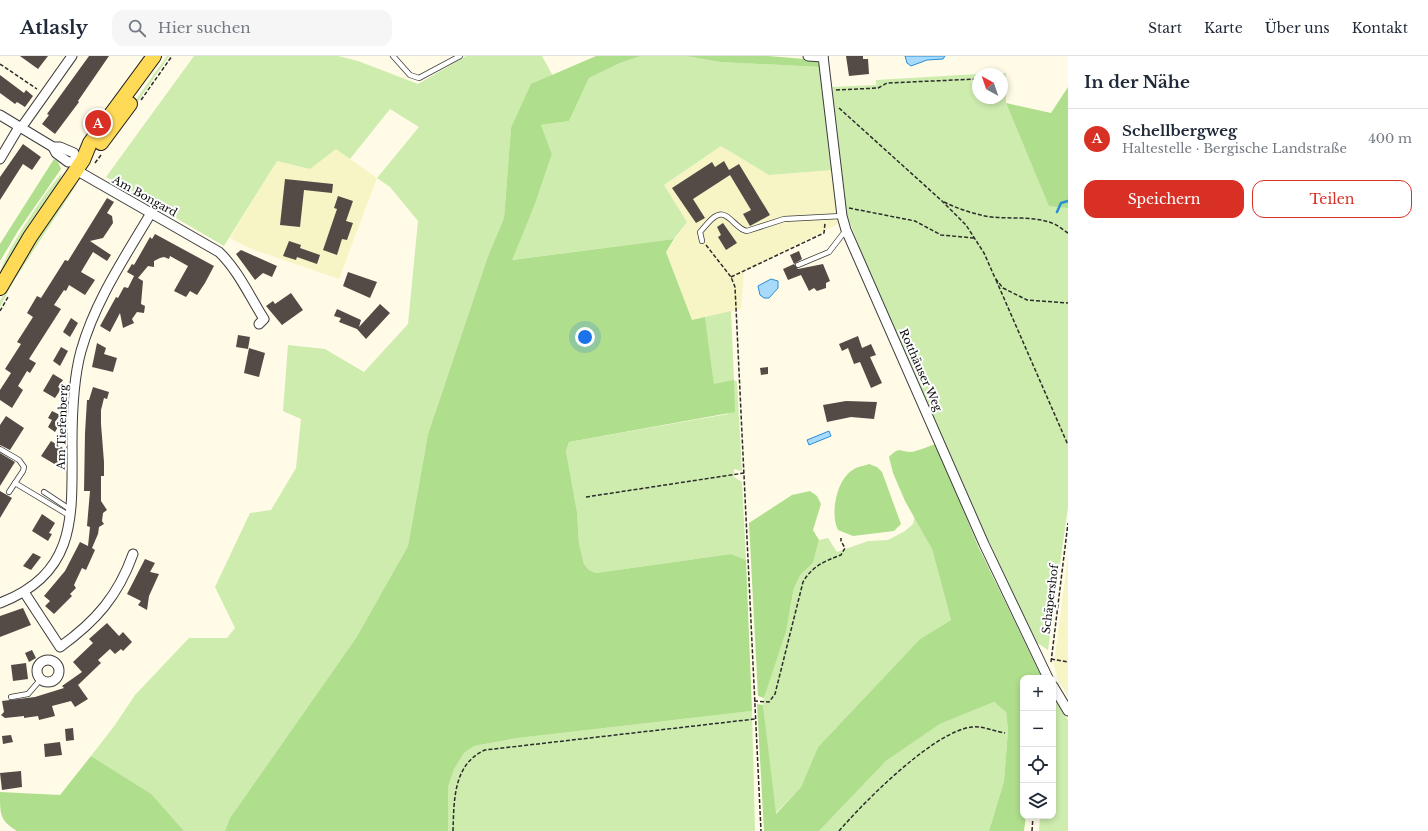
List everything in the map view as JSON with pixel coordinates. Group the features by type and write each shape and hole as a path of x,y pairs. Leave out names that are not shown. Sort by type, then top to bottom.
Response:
{"main road":[{"path":"0,288 30,237 79,164 90,143 154,56"},
{"path":"79,164 97,149 163,56"}],"street":[{"path":"0,159 20,128 72,56"},
{"path":"808,56 823,56"},
{"name":"Rotthäuser Weg","path":"823,56 842,212 846,230 984,544 1047,675"},
{"path":"0,114 20,128"},
{"name":"Am Bongard","path":"20,128 53,147 60,147 74,153 79,164 151,213 202,242 226,258 264,319 259,324"},
{"name":"Am Tiefenberg","path":"0,603 24,592 37,583 54,564 66,539 70,513 73,405 81,352 90,324 105,292 151,213"},
{"path":"54,661 60,647 83,630 103,610 121,583 133,554"},
{"path":"24,592 60,647"},
{"path":"45,660 54,661 59,668 57,677 50,681 41,679 38,675 38,666 45,660"},
{"path":"1056,691 1068,711"}],"lane":[{"path":"393,56 410,75 419,78 460,56"},
{"path":"702,241 700,232 715,216 721,214 729,218 741,231 747,231 784,219 826,217 842,212"},
{"path":"798,265 829,252 846,230"},
{"path":"0,449 23,464 23,472 10,492"},
{"path":"15,483 70,513"},
{"path":"44,492 70,513"},
{"path":"10,697 28,694 41,679"}],"path":[{"path":"0,64 45,95"},
{"path":"828,94 878,88 887,83 972,79"},
{"path":"828,94 966,225 984,253 1068,445"},
{"path":"942,201 956,208 985,216 1024,218 1045,221 1068,232"},
{"path":"842,212 915,221 941,235 974,238"},
{"path":"731,278 824,233 826,217"},
{"path":"702,241 717,257 731,278 736,296 761,831"},
{"path":"995,278 1006,290 1027,300 1068,303"},
{"path":"586,497 744,473"},
{"name":"Schäpershof","path":"1048,675 1068,522"},
{"path":"754,701 769,702 776,694 803,582 808,573 823,562 841,555 845,548 840,541 842,538"},
{"path":"1051,660 1068,662"},
{"path":"454,831 456,789 463,768 475,755 485,750 755,719"},
{"path":"839,831 867,801 904,766 941,740 970,727 984,727 1005,732"},
{"path":"1032,831 1033,819"}],"shaded area":[{"path":"721,146 769,175 833,170 838,224 744,272 741,309 692,320 666,252 687,222 664,185"},
{"path":"336,149 377,178 339,279 249,248 230,238 277,161 310,169"},
{"path":"1068,556 1068,697 1057,677 1054,664"}],"green space":[{"path":"167,56 169,56 128,116 126,114"},
{"path":"194,56 338,56 358,61 418,84 466,56 542,56 553,76 511,128 504,218 488,256 428,434 408,546 356,638 230,818 225,831 184,831 150,794 91,756 115,725 135,695 189,638 227,638 235,628 215,587 250,513 271,510 296,468 301,419 283,411 288,345 325,349 364,372 408,324 418,221 390,187 377,178 419,127 390,109 350,159 336,149 310,169 277,161 224,246 106,177"},
{"path":"596,56 641,56 620,63 589,78 569,121 541,125 552,154 535,204 512,260 674,239 666,252 692,320 705,317 714,384 734,380 735,412 569,442 566,451 577,512 579,544 584,564 589,570 596,573 731,554 746,560 752,711 518,738 474,746 464,753 454,769 448,787 448,831 225,831 230,818 356,638 408,546 428,434 488,256 504,218 511,128 531,84"},
{"path":"641,56 686,56 720,62 820,67 833,170 769,175 721,146 664,185 687,222 674,239 511,260 535,204 552,154 541,125 569,121 589,78 620,63"},
{"path":"686,56 768,56 817,60 820,67 720,62"},
{"path":"972,74 972,104 1006,104 1049,205 1068,208 1068,507 1048,650 1033,640 870,274 847,215 832,87 876,85 876,80"},
{"path":"1068,87 1068,208 1049,206 1006,104 1051,113"},
{"path":"54,159 58,162 61,169 18,231 0,261 0,244"},
{"path":"62,173 60,180 30,223 0,275 2,267 16,239"},
{"path":"77,184 13,282 0,307 0,301 28,253 71,190"},
{"path":"731,311 734,380 737,382 742,471 734,469 734,477 742,482 746,560 731,554 596,573 589,570 584,564 579,544 577,512 566,451 569,442 728,414 714,384 705,317"},
{"path":"936,444 978,546 1041,675 1020,675 1020,819 1026,819 1024,831 989,831 1004,781 1008,730 1006,712 994,702 940,724 886,761 819,831 764,831 757,704 763,705 776,814 801,787 818,747 920,639 951,620 932,549 905,501 893,473 889,457 900,450 907,452 917,451"},
{"path":"869,464 877,467 882,472 901,524 894,531 853,536 838,530 835,516 836,499 838,491 846,476 855,468"},
{"path":"810,491 817,496 821,504 813,530 819,540 813,563 801,574 794,588 786,631 764,698 758,696 749,523 792,495"},
{"path":"915,515 932,549 951,620 920,639 818,747 801,787 775,814 763,705 790,611 794,588 801,574 813,563 819,540 828,538 837,552 868,541 888,540 905,531 913,524"},
{"path":"994,702 1006,712 1008,730 1004,781 989,831 819,831 886,761 940,724"},
{"path":"1056,702 1068,720 1068,831 1039,831 1040,819 1056,819"},
{"path":"752,711 755,831 448,831 448,787 454,769 464,753 474,746 518,738"},
{"path":"91,756 151,794 184,831 17,831 7,824 1,812 0,792 60,795"}],"water":[{"path":"905,56 945,56 943,59 927,60 911,66 907,63"},
{"path":"771,279 778,281 778,288 769,298 764,298 760,295 758,286"},
{"path":"829,431 831,436 809,445 807,440"}],"building":[{"path":"20,56 48,56 38,69"},
{"path":"89,56 109,56 78,101 79,102 55,134 42,124 49,115 47,114"},
{"path":"846,56 863,56 863,59 868,59 869,74 849,76"},
{"path":"0,75 24,93 26,90 33,96 25,107 17,102 15,104 0,93"},
{"path":"23,144 41,157 32,170 23,164 0,200 0,177"},
{"path":"724,161 729,170 739,164 770,215 750,226 743,214 751,210 730,175 693,199 705,218 696,223 672,188 712,162 715,167"},
{"path":"285,179 333,184 332,193 304,190 300,227 280,225"},
{"path":"338,196 353,201 346,221 353,223 347,240 342,239 337,255 323,250 337,209 334,208"},
{"path":"107,198 114,202 107,213 112,216 113,223 103,238 90,241 111,255 107,261 93,252 81,272 95,280 85,295 69,285 54,305 61,309 29,359 36,363 30,373 27,371 18,386 23,390 12,408 0,400 0,390 11,373 5,369 21,344 17,342 33,317 27,313 37,296 41,298 65,260 68,261"},
{"path":"723,223 737,243 726,250 718,237 721,235 717,227"},
{"path":"155,234 214,266 197,295 190,291 186,297 174,291 188,266 170,256 169,259 164,257 154,261 154,267 148,266 138,278 143,281 141,304 145,306 144,313 137,312 132,319 134,323 123,328 120,313 110,332 100,326 116,297 118,298 124,287 128,288 134,276 127,272 132,264 134,265 150,237 152,239"},
{"path":"289,241 301,245 300,248 320,255 317,264 297,257 296,260 283,256"},
{"path":"241,250 277,266 272,277 263,273 255,280 236,254"},
{"path":"799,251 802,259 794,264 790,255"},
{"path":"794,264 798,269 823,264 830,281 826,283 826,288 817,291 814,288 809,291 801,275 788,280 783,269"},
{"path":"348,272 377,282 370,298 343,286"},
{"path":"291,293 303,310 282,325 266,306 273,301 275,304"},
{"path":"380,304 390,313 366,339 357,329 339,322 341,318 334,316 337,309 361,320 359,327"},
{"path":"71,318 78,323 70,337 63,332"},
{"path":"238,335 250,337 248,349 236,347"},
{"path":"858,336 862,348 871,344 876,355 870,357 882,383 871,388 860,362 854,364 848,348 842,351 839,344"},
{"path":"97,343 106,348 104,354 117,358 113,372 92,367"},
{"path":"61,347 68,351 60,366 53,361"},
{"path":"249,348 265,353 259,377 244,373"},
{"path":"768,367 768,374 761,375 760,368"},
{"path":"53,374 63,380 58,387 61,389 55,398 43,391"},
{"path":"93,387 109,392 107,399 104,398 101,410 104,476 101,476 101,501 107,510 103,513 102,521 104,524 99,527 98,534 92,548 95,550 86,570 82,568 74,585 76,588 70,594 72,596 54,614 45,606 50,601 44,596 65,571 80,542 88,546 90,527 87,526 90,491 84,491 85,433 87,400 89,400"},
{"path":"846,401 877,402 874,419 851,417 827,422 823,405"},
{"path":"52,411 60,415 55,422 59,425 55,432 48,427 52,420 48,418"},
{"path":"6,416 24,428 10,450 0,445 0,425"},
{"path":"51,441 63,448 58,457 61,458 56,465 41,456"},
{"path":"0,453 15,462 0,486"},
{"path":"0,491 12,498 0,518"},
{"path":"42,514 55,523 49,533 52,534 48,541 32,531"},
{"path":"33,553 41,557 31,570 23,566"},
{"path":"145,559 155,563 150,572 159,574 149,596 147,610 138,605 141,601 127,594"},
{"path":"23,608 31,625 0,637 0,616"},
{"path":"107,623 119,636 123,632 132,642 123,651 121,649 115,654 110,649 98,660 101,663 78,685 88,699 75,707 71,701 52,706 55,716 39,720 38,716 5,718 1,715 4,712 2,701 35,697 64,688 62,686 82,672 73,662 93,643 89,639"},
{"path":"32,650 36,658 29,662 25,653"},
{"path":"26,663 28,679 13,681 11,665"},
{"path":"73,728 74,740 66,741 65,729"},
{"path":"11,735 13,742 3,744 2,736"},
{"path":"60,742 62,755 45,757 44,744"},
{"path":"21,771 22,787 2,790 0,773"}],"waterway":[{"path":"1057,212 1061,203 1068,201"}],"place":[{"name":"Schellbergweg","path":"98,123"}]}
